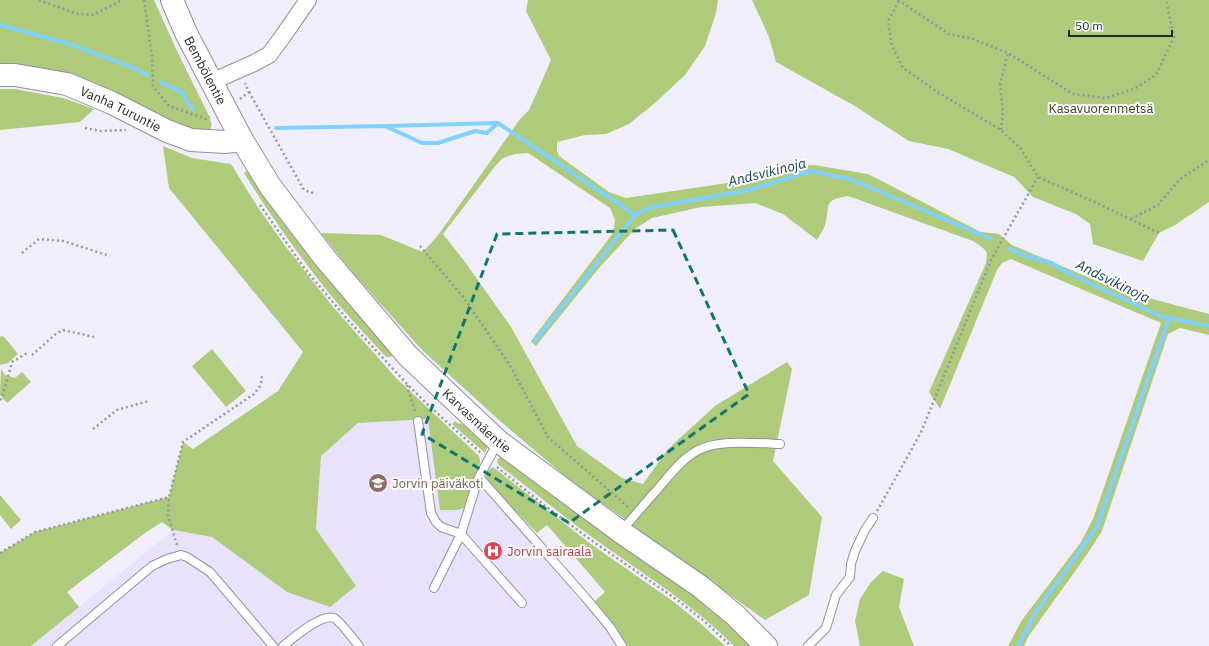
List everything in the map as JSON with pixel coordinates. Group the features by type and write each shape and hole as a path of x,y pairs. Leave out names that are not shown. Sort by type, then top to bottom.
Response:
{"main road":[{"name":"Bembölentie","path":"172,0 186,33 242,140"},
{"name":"Vanha Turuntie","path":"0,75 15,75 67,84 112,103 167,131 191,140 225,142 242,140"},
{"name":"Karvasmäentie","path":"242,140 270,186 324,257 404,350 498,441 621,532 701,587 735,615 766,646"}],"street":[{"path":"211,82 269,54 308,0"}],"lane":[{"path":"418,420 431,513 436,522 441,527 461,534 522,603"},
{"path":"434,588 461,534 479,477 498,441"},
{"path":"621,532 675,468 690,454 704,447 726,443 755,442 780,444"},
{"path":"479,477 585,597 610,627 622,646"},
{"path":"808,646 826,628 836,595 850,577 851,564 855,551 865,530 873,518"},
{"path":"57,646 152,566 167,559 181,555 187,557 210,572 273,646"},
{"path":"283,646 301,632 327,617 334,618 359,646"}],"path":[{"path":"39,0 78,14 93,15 122,0"},
{"path":"144,0 152,56 153,86 169,106 206,119 210,117"},
{"path":"1159,233 1038,177 1021,149 1001,130 903,68 892,46 888,21 899,1 949,34 973,39 1008,53 1073,94 1105,98 1134,89 1156,75 1174,37 1166,0"},
{"path":"1001,130 1003,113 1000,84 1008,53"},
{"path":"239,69 249,92 304,190 316,194"},
{"path":"235,103 249,92"},
{"path":"85,128 100,131 128,130"},
{"path":"1130,219 1158,205 1180,179 1209,160"},
{"path":"873,518 922,430 991,260 1038,177"},
{"path":"22,253 39,239 63,241 110,256"},
{"path":"420,246 464,298 511,367 548,437 636,514"},
{"path":"32,355 57,333 63,330 94,337"},
{"path":"0,400 2,398 12,362 29,352"},
{"path":"181,555 168,514 169,497 183,442 254,394 261,385 262,375"},
{"path":"406,384 418,420"},
{"path":"93,429 116,410 149,401"},
{"path":"0,553 35,532 169,497"}],"highlighted area":[{"path":"673,230 749,394 569,523 422,434 497,234"}],"shaded area":[{"name":"Jorvin sairaala","path":"428,419 440,510 475,479 607,631 617,646 31,646 173,530 212,537 287,592 330,607 356,586 316,529 321,456 358,423"}],"green space":[{"path":"0,0 154,0 209,116 211,128 207,132 203,133 0,69"},
{"path":"528,0 718,0 716,13 705,46 685,75 655,103 629,124 606,134 585,135 557,142 557,151 559,156 609,192 626,198 748,180 791,166 814,165 868,174 981,232 999,234 1012,245 1102,283 1156,300 1209,314 1209,335 1180,328 1168,334 1102,531 1028,637 1024,646 1008,646 1022,620 1081,542 1093,519 1161,323 1011,259 1002,263 997,270 940,409 929,392 986,263 987,253 973,241 848,196 830,202 825,225 817,240 783,214 755,203 701,207 652,218 635,229 599,268 536,346 531,341 613,233 615,220 610,208 528,153 515,154 503,158 443,234 465,262 511,327 577,446 622,478 643,484 668,449 715,406 787,362 792,369 773,461 822,517 809,595 765,620 572,482 499,420 422,350 353,273 321,233 381,235 423,252 439,234 520,119 529,110 551,60 526,11"},
{"name":"Kasavuorenmetsä","path":"752,0 1209,0 1209,202 1175,225 1159,233 1143,261 1093,244 1090,224 1076,214 1033,197 1014,177 948,149 909,141 853,105 776,62 769,37"},
{"path":"0,89 15,89 63,98 94,109 80,122 0,130"},
{"path":"163,146 192,158 231,164 257,206 286,247 333,307 397,379 479,456 480,463 467,507 457,510 440,510 428,419 358,423 321,456 316,529 356,586 330,607 287,592 212,537 173,530 162,522 145,533 67,592 79,607 31,646 0,646 0,553 35,532 169,497 183,442 193,449 278,391 303,352 169,188"},
{"path":"247,171 251,173 395,352 391,357 384,355 350,318 308,266 244,173"},
{"path":"2,336 18,354 8,363 0,365 0,337"},
{"path":"212,349 246,391 226,407 192,366"},
{"path":"1,369 5,375 15,378 22,372 31,382 7,403 0,395"},
{"path":"455,421 475,431 484,438 487,448 485,453 452,424"},
{"path":"500,457 505,457 692,591 756,646 734,646 702,616 584,531 499,465 497,462"},
{"path":"493,467 588,542 674,602 725,646 626,646 611,621 595,601 605,592 547,525 537,533 487,482 487,473"},
{"path":"0,495 21,520 11,529 0,515"},
{"path":"883,571 904,579 899,607 914,646 860,646 855,621 860,599 871,582"}],"waterway":[{"path":"0,25 70,44 139,70 147,75"},
{"path":"161,82 183,93 186,101 193,109"},
{"path":"387,126 498,123"},
{"path":"276,128 385,126 422,143 438,143 475,131 487,133 498,123 635,215"},
{"name":"Andsvikinoja","path":"535,341 635,215 648,208 749,190 811,171 853,180 991,239"},
{"name":"Andsvikinoja","path":"1010,249 1023,255 1052,263 1066,272 1160,316 1209,326"},
{"path":"1018,646 1036,612 1097,527 1169,318"}],"place":[{"name":"Jorvin päiväkoti","path":"378,483"},
{"name":"Jorvin sairaala","path":"493,551"}]}
